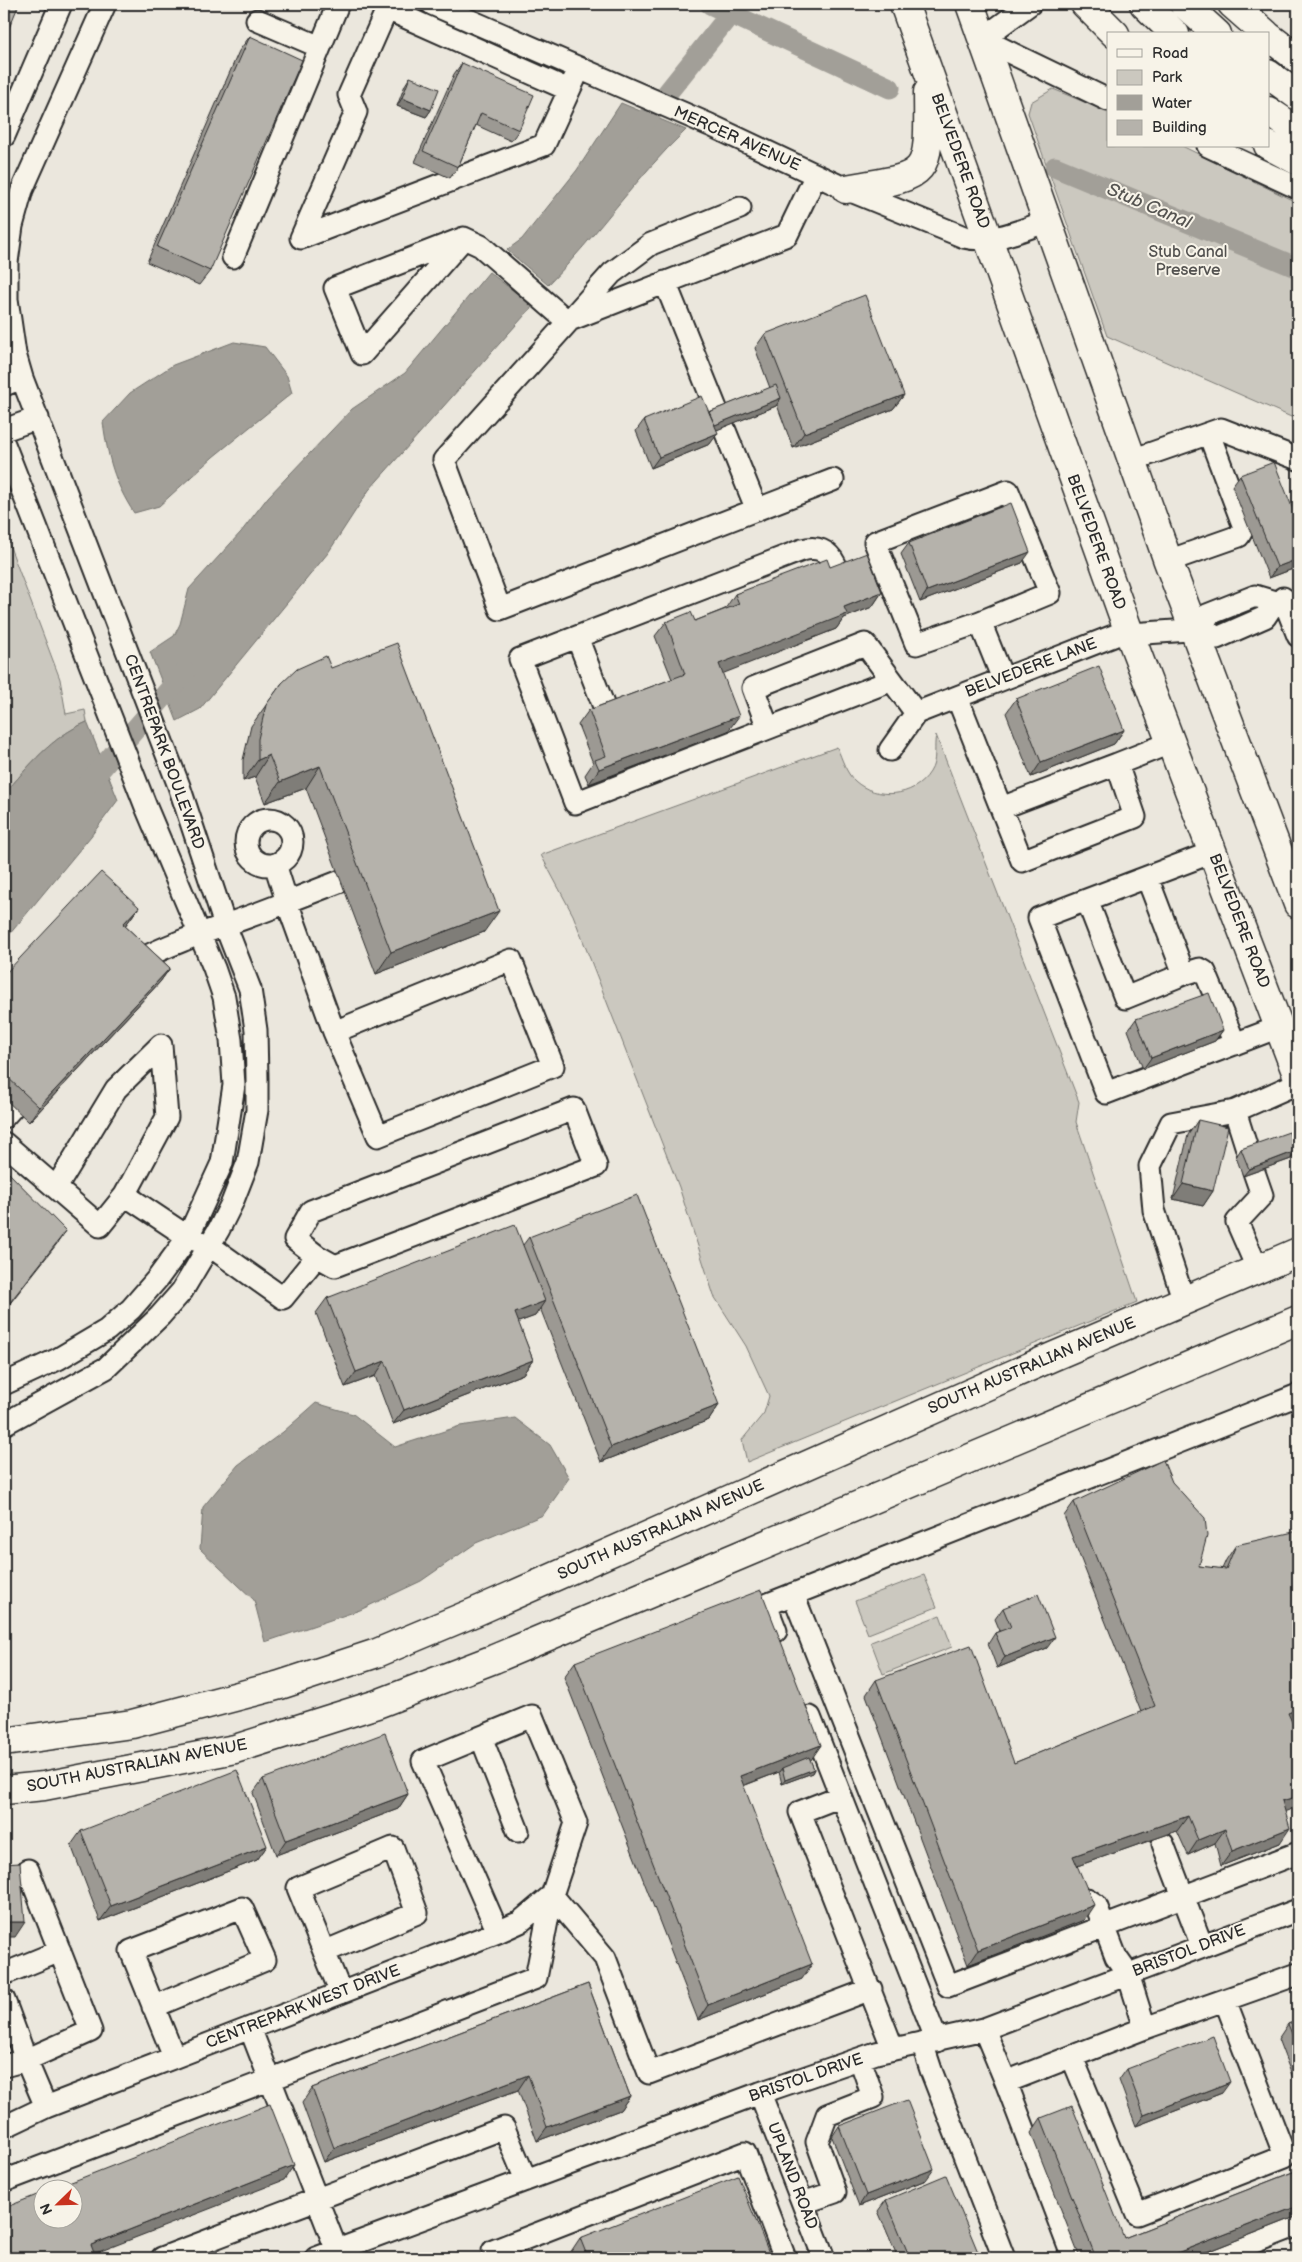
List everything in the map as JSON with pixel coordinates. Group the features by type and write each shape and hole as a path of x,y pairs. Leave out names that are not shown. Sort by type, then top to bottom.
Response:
{"main road":[{"name":"BELVEDERE ROAD","path":"904,4 1130,635 1298,1077"},
{"path":"970,4 1168,561 1199,630 1298,904"},
{"path":"1085,4 1113,32"},
{"path":"1144,4 1173,32"},
{"path":"1184,4 1215,32"},
{"path":"1232,4 1264,32"},
{"path":"1270,37 1298,59"},
{"path":"846,189 903,179 913,174 923,165 929,143 928,71"},
{"path":"1270,75 1298,96"},
{"path":"1270,112 1298,131"},
{"path":"1270,146 1298,161"},
{"name":"SOUTH AUSTRALIAN AVENUE","path":"4,1742 132,1724 280,1685 377,1653 476,1612 1044,1361 1298,1252"},
{"name":"SOUTH AUSTRALIAN AVENUE","path":"4,1790 44,1786 235,1749 377,1704 494,1659 1298,1320"}],"street":[{"path":"4,136 61,4"},
{"name":"CENTREPARK BOULEVARD","path":"4,1424 106,1368 160,1316 182,1291 210,1246 232,1203 248,1162 257,1110 256,1030 250,989 226,925 179,786 38,418 13,382 7,299 7,262 12,226 22,190 105,4"},
{"path":"233,257 338,4"},
{"name":"MERCER AVENUE","path":"432,4 710,125 846,189 964,237 988,239 1048,221"},
{"path":"1030,4 982,40 1107,100"},
{"path":"569,90 387,9 349,95 356,112 301,238 544,145 579,69"},
{"path":"257,20 320,48"},
{"path":"1212,148 1298,188"},
{"path":"567,320 787,235 816,175"},
{"path":"740,208 651,244 612,273 567,320 444,460 500,610 834,480"},
{"path":"464,238 362,354 335,288 464,238 481,246 549,307 567,320"},
{"path":"666,282 757,510"},
{"path":"4,430 38,418"},
{"path":"1132,460 1221,429 1298,459"},
{"path":"1168,561 1239,536 1244,527 1209,434"},
{"name":"CENTREPARK BOULEVARD","path":"4,444 93,666 146,807 224,997 231,1040 234,1085 222,1163 188,1237 158,1278 131,1309 107,1330 58,1359 4,1384"},
{"path":"1008,491 1050,593 980,622 916,644 875,542 1008,491"},
{"path":"836,564 825,551 810,548 520,659 575,803 890,680"},
{"path":"1285,598 1298,636"},
{"name":"BELVEDERE LANE","path":"916,713 1116,635 1199,630 1216,638 1265,617 1285,598"},
{"path":"980,622 1003,679"},
{"path":"577,637 603,704"},
{"path":"768,728 753,688 865,644 916,713 890,750"},
{"path":"957,696 1022,861 1135,817 1117,764"},
{"path":"1001,808 1170,742"},
{"path":"1213,852 1039,918 1106,1093 1279,1027"},
{"path":"275,864 334,1032 378,1136 553,1066 511,960 334,1032"},
{"path":"1147,877 1184,974"},
{"path":"137,961 165,946 199,933 250,918 341,880"},
{"path":"1087,900 1125,998 1200,969 1205,972 1235,1044"},
{"path":"4,1143 56,1188 100,1226 124,1195 167,1116 161,1045 116,1089 56,1188"},
{"path":"1184,1301 1154,1210 1150,1166 1171,1123 1235,1111 1298,1083"},
{"path":"574,1109 596,1166 335,1266 317,1256 295,1239 311,1211 574,1109"},
{"path":"1235,1111 1248,1152"},
{"path":"1254,1172 1262,1195 1237,1222 1258,1270"},
{"path":"124,1195 188,1237 210,1246 283,1298 317,1256"},
{"path":"784,1650 766,1605 1298,1395"},
{"path":"794,1594 948,1986 1298,1853"},
{"path":"802,1696 879,1895 929,2042 932,2073 1004,2258"},
{"path":"4,2181 536,1978 552,1895 576,1823 532,1716 423,1761 498,1932"},
{"path":"481,1737 518,1831"},
{"path":"840,1796 800,1812 894,2049"},
{"path":"1163,1844 1202,1946"},
{"path":"324,1952 417,1913 393,1848 298,1888 324,1952 341,1993"},
{"path":"4,2066 26,2060 91,2031 28,1870"},
{"path":"879,1895 908,1884"},
{"path":"552,1895 605,1958 649,2073 871,1989"},
{"name":"CENTREPARK WEST DRIVE","path":"4,2127 46,2107 498,1932 520,1922 552,1895"},
{"path":"1082,1901 1087,1899 1096,1905 1116,1958 1128,1974 1145,2028"},
{"path":"153,2007 265,1960 242,1908 130,1951 153,2007 174,2057"},
{"name":"BRISTOL DRIVE","path":"316,2258 760,2093 894,2049 984,2029 1202,1946 1298,1912"},
{"path":"4,1974 60,1951"},
{"path":"1006,2082 1145,2028 1298,1974"},
{"path":"4,2000 46,2107"},
{"path":"1072,2057 1137,2214 1285,2156 1225,2000"},
{"path":"250,2028 337,2250"},
{"path":"984,2029 1073,2258"},
{"path":"803,2203 835,2192 817,2142 827,2115 873,2097 860,2059"},
{"name":"UPLAND ROAD","path":"760,2093 824,2258"},
{"name":"CENTREPARK WEST DRIVE","path":"4,2113 46,2107"},
{"path":"162,2258 504,2128 526,2180"},
{"path":"496,2258 493,2251 746,2153 785,2258"},
{"path":"1213,2258 1298,2225"}],"green space":[{"name":"Stub Canal Preserve","path":"1053,89 1107,112 1107,148 1186,148 1298,203 1298,420 1107,336 1028,113 1031,102"},
{"path":"4,531 60,679 66,714 85,710 87,722 62,736 41,753 4,794"},
{"path":"936,735 1079,1102 1076,1122 1137,1302 747,1462 742,1440 764,1413 769,1396 746,1346 714,1296 679,1187 573,915 541,855 837,747 849,774 864,787 884,793 905,791 923,781 930,772 935,758"},
{"path":"924,1575 937,1607 868,1634 855,1601"},
{"path":"940,1615 952,1647 883,1674 871,1642"}],"water":[{"path":"621,103 686,130 667,148 583,247 548,285 507,250 522,239 577,170"},
{"path":"489,272 533,306 369,490 328,553 200,709 177,721 150,652 174,636 180,624 189,589 241,532 268,497 352,409 405,373"},
{"path":"234,342 265,347 287,376 292,393 213,457 159,506 134,513 121,491 113,469 103,422 130,393 173,365"},
{"path":"87,722 118,800 91,836 4,941 4,794 41,753 62,736"},
{"path":"316,1403 353,1414 395,1447 460,1426 515,1418 550,1445 569,1478 543,1515 476,1543 421,1581 360,1610 265,1642 254,1600 200,1549 203,1507 238,1465 283,1432"}],"building":[{"path":"4,4 19,4 4,40"},
{"path":"250,36 302,60 210,271 157,247"},
{"path":"462,63 534,95 519,130 481,113 458,167 423,151"},
{"path":"410,77 439,89 431,110 402,98"},
{"path":"865,295 904,395 804,433 765,334"},
{"path":"776,385 781,398 715,425 709,412"},
{"path":"702,396 718,433 659,457 644,420"},
{"path":"1274,462 1298,522 1298,559 1277,567 1240,475"},
{"path":"1011,503 1030,552 927,591 909,543"},
{"path":"867,553 882,592 844,607 847,614 719,664 739,716 599,769 595,760 606,756 589,710 685,674 666,622 691,612 695,621 739,604 735,594 827,559 830,567"},
{"path":"397,643 499,911 391,952 320,766 280,782 269,755 258,760 258,739 266,705 282,683 297,669 326,656 331,668"},
{"path":"1099,666 1124,730 1041,762 1016,699"},
{"path":"101,872 139,907 123,924 170,968 39,1107 4,1074 4,975"},
{"path":"1209,993 1223,1030 1151,1058 1136,1019"},
{"path":"1198,1120 1228,1127 1213,1191 1183,1184"},
{"path":"1289,1132 1296,1151 1249,1169 1241,1149"},
{"path":"4,1168 66,1231 7,1306 4,1306"},
{"path":"637,1195 719,1405 611,1447 529,1237"},
{"path":"515,1225 545,1301 515,1313 533,1360 404,1410 385,1361 356,1372 327,1298"},
{"path":"1163,1460 1172,1482 1205,1518 1207,1536 1199,1566 1226,1569 1236,1545 1298,1531 1298,1709 1288,1713 1298,1736 1298,1796 1282,1801 1290,1828 1232,1851 1225,1829 1198,1840 1188,1816 1073,1856 1094,1905 978,1950 876,1680 971,1645 1014,1763 1155,1706 1074,1502"},
{"path":"761,1590 821,1745 740,1776 812,1964 708,2005 575,1662"},
{"path":"1038,1594 1055,1637 1005,1657 995,1633 1011,1627 1003,1608"},
{"path":"385,1733 408,1794 286,1840 263,1779"},
{"path":"809,1757 814,1769 785,1780 782,1768"},
{"path":"237,1770 267,1846 111,1906 81,1831"},
{"path":"20,1863 25,1922 4,1922 4,1864"},
{"path":"588,1984 630,2096 547,2127 528,2075 334,2148 312,2088"},
{"path":"1298,2020 1298,2049 1288,2024"},
{"path":"1213,2036 1230,2082 1144,2115 1127,2069"},
{"path":"907,2100 934,2169 866,2195 839,2126"},
{"path":"270,2104 294,2165 91,2245 96,2258 4,2258 4,2208 32,2197 32,2230 82,2230 82,2180 76,2180"},
{"path":"1072,2106 1124,2238 1298,2170 1298,2206 1164,2258 1096,2258 1041,2118"},
{"path":"946,2175 978,2252 964,2258 910,2258 886,2200"},
{"path":"738,2176 771,2258 588,2258 580,2238"}],"waterway":[{"name":"Stub Canal","path":"710,4 890,88"},
{"path":"632,137 732,12"},
{"name":"Stub Canal","path":"1055,167 1298,268"},
{"path":"85,787 185,672"}]}
